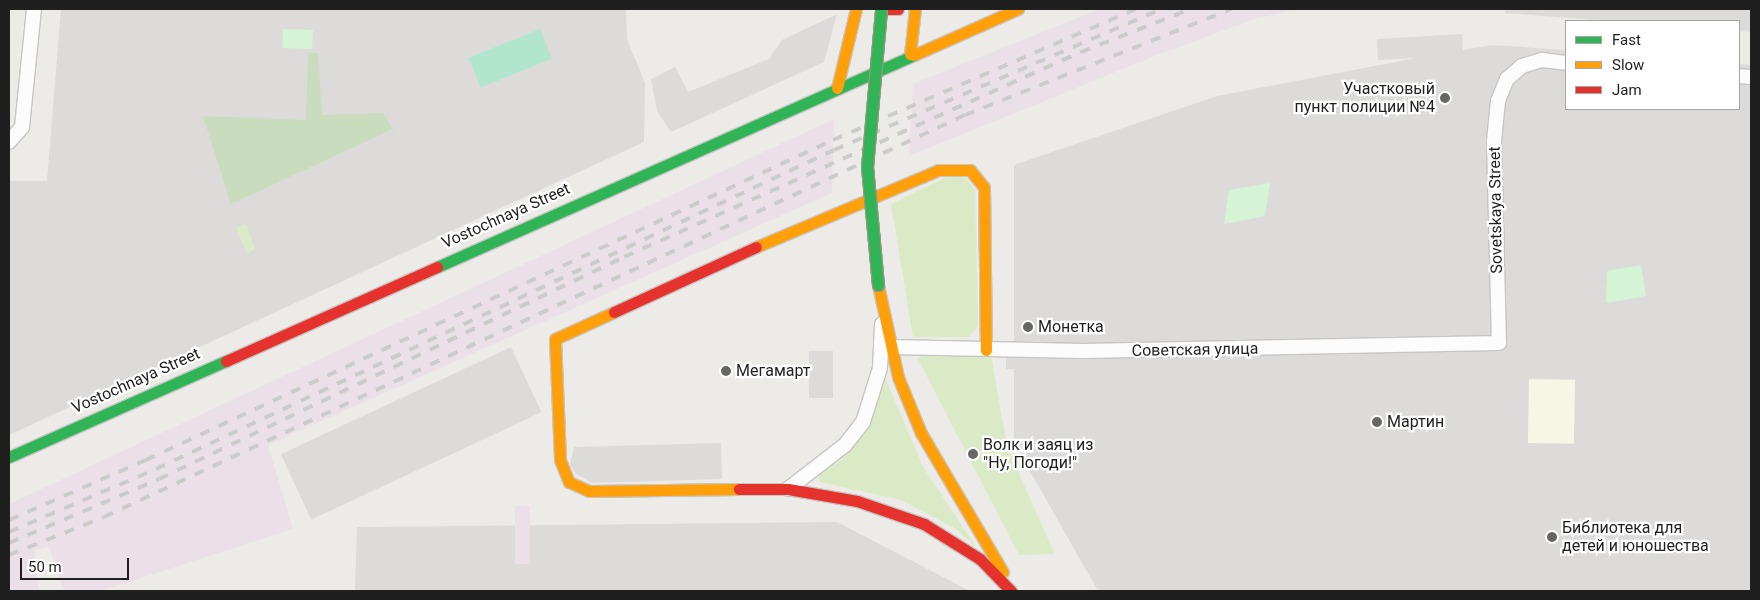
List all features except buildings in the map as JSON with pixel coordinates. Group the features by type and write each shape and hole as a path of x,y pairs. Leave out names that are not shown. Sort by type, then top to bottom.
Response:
{"main road":[{"path":"837,88 856,9"},
{"path":"898,9 882,9 867,167 882,316 890,348 921,433 1013,591"},
{"path":"910,54 915,9"},
{"name":"Vostochnaya Street","path":"9,457 910,54 1018,9"},
{"path":"986,350 984,187 970,170 955,168 866,197 556,339 560,460 569,482 589,491 788,489 857,501 924,524 980,559 1013,591"}],"street":[{"path":"9,142 22,127 34,9"},
{"name":"Советская улица","path":"890,348 986,350 1499,343 1494,141 1498,100 1507,79 1522,66 1542,60 1565,62"},
{"path":"788,489 844,445 862,422 880,368 882,316"}],"shaded area":[{"path":"61,9 626,9 627,39 645,83 644,142 9,435 9,181 47,181"},
{"path":"1100,9 1298,9 1257,18 1155,56 909,156 913,84"},
{"path":"1506,9 1751,9 1751,32 1740,31 1740,20 1598,20 1505,13"},
{"path":"837,14 824,62 671,132 657,111 651,79 675,67 688,92 769,59 782,40"},
{"path":"1462,34 1463,50 1492,45 1565,50 1565,110 1740,110 1740,64 1751,65 1751,591 1098,591 1014,443 1014,369 1006,369 1006,354 1014,354 1014,165 1217,96 1416,58 1378,60 1377,39"},
{"path":"834,119 832,193 268,445 293,529 101,591 63,591 49,547 34,550 39,591 9,591 9,504"},
{"path":"511,347 541,412 311,520 281,454"},
{"path":"809,351 833,351 833,398 809,398"},
{"path":"1529,379 1575,380 1574,444 1528,443"},
{"path":"721,443 722,479 592,483 575,473 570,464 574,447"},
{"path":"515,506 530,506 530,564 515,564"},
{"path":"837,522 970,591 355,591 357,527"}],"green space":[{"path":"283,29 313,30 312,49 282,48"},
{"path":"540,29 552,59 481,88 469,58"},
{"path":"308,53 318,53 322,115 383,113 393,129 231,204 203,116 306,120"},
{"path":"950,175 966,178 975,190 978,326 969,337 913,337 891,204"},
{"path":"1270,183 1265,216 1224,224 1229,190"},
{"path":"246,224 255,249 247,254 236,227"},
{"path":"1641,265 1646,296 1606,303 1607,271"},
{"path":"926,352 991,354 1007,447 1055,554 1019,555 918,359"},
{"path":"885,377 923,467 977,548 956,529 901,500 820,482 818,475 843,459 864,432"}],"railway":[{"path":"9,520 146,460 833,140 1136,9"},
{"path":"9,532 156,469 834,150 1162,9"},
{"path":"9,543 159,479 624,257 1081,52 1191,9"},
{"path":"9,555 104,517 965,115 1232,9"}],"traffic: fast":[{"path":"878,285 867,167 881,9"},
{"path":"437,267 914,55"},
{"path":"9,457 226,361"}],"traffic: slow":[{"path":"837,88 856,9"},
{"path":"910,54 915,9"},
{"path":"914,55 1018,9"},
{"path":"756,247 938,170 970,170 984,187 986,350"},
{"path":"878,285 898,377 921,433 1003,572"},
{"path":"614,312 555,339 560,460 569,482 589,491 739,489"}],"traffic: jam":[{"path":"882,9 898,9"},
{"path":"614,312 756,247"},
{"path":"226,361 437,267"},
{"path":"739,489 788,489 857,501 924,524 980,559 1011,591"}],"place":[{"name":"Участковый пункт полиции №4","path":"1445,98"},
{"name":"Монетка","path":"1028,327"},
{"name":"Мегамарт","path":"726,371"},
{"name":"Мартин","path":"1377,422"},
{"name":"Волк и заяц из \"Ну, Погоди!\"","path":"973,454"},
{"name":"Библиотека для детей и юношества","path":"1552,537"}]}
